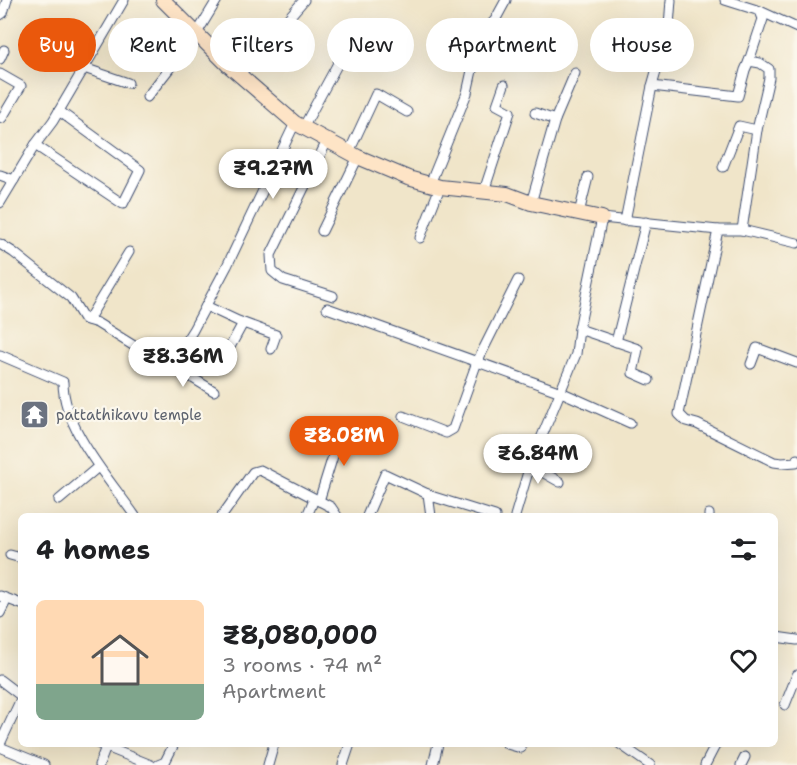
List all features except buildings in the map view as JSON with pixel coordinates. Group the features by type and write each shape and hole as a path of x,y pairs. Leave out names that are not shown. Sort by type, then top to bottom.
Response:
{"street":[{"path":"0,15 3,13 7,0"},
{"path":"96,48 124,0"},
{"path":"163,0 181,18"},
{"path":"198,30 217,0"},
{"path":"240,74 304,0"},
{"path":"495,18 506,0"},
{"path":"625,221 652,86 669,26 671,0"},
{"path":"725,0 760,11 797,28"},
{"path":"652,86 738,96 763,19 760,11"},
{"path":"198,35 299,125 353,155 408,178 435,186 507,194 531,203 602,218 718,230 742,230 797,243"},
{"path":"742,230 757,130 769,78 769,69 760,63 749,61"},
{"path":"0,203 82,72"},
{"path":"96,72 128,83"},
{"path":"147,97 166,72"},
{"path":"0,244 14,252 71,298 84,319 121,336 160,362 171,361 176,357 206,306 299,125 331,72"},
{"path":"420,238 472,72"},
{"path":"531,203 555,120 575,73"},
{"path":"0,74 21,86 1,119"},
{"path":"484,191 510,112 497,105 504,85"},
{"path":"322,231 376,94 407,112"},
{"path":"35,145 123,204 140,170 59,111"},
{"path":"535,113 555,120"},
{"path":"723,167 739,126 757,130"},
{"path":"327,141 271,255 272,271 283,280 333,297"},
{"path":"0,175 14,180"},
{"path":"579,213 588,177"},
{"path":"516,513 530,465 576,354 602,218"},
{"path":"616,342 646,222"},
{"path":"718,230 679,414 686,421 697,424 774,462 796,462 797,459"},
{"path":"88,320 129,252"},
{"path":"403,416 446,433 453,429 477,362 518,280"},
{"path":"206,306 276,335 272,349"},
{"path":"327,308 561,392 630,423"},
{"path":"231,345 243,323"},
{"path":"579,329 638,349 633,373 649,380"},
{"path":"751,364 757,348 797,363"},
{"path":"0,355 63,382 63,397 81,438 98,467 133,513"},
{"path":"166,362 214,391"},
{"path":"310,513 317,500 344,424 371,438"},
{"path":"530,465 560,482"},
{"path":"59,500 98,467"},
{"path":"224,513 253,472 260,470 331,507 335,513"},
{"path":"368,513 385,474 428,494 486,513"},
{"path":"428,494 431,513"},
{"path":"9,555 18,557"},
{"path":"0,613 4,597 18,603"},
{"path":"778,637 797,640"},
{"path":"785,705 797,675"},
{"path":"0,680 18,695"},
{"path":"18,713 0,744 44,765"},
{"path":"99,765 103,747"},
{"path":"106,747 151,765"},
{"path":"158,765 165,762 172,747"},
{"path":"268,765 273,747"},
{"path":"343,765 349,747"},
{"path":"433,765 437,747"},
{"path":"624,747 650,765"},
{"path":"705,765 714,747"}],"place":[{"name":"pattathikavu temple","path":"35,415"}]}
